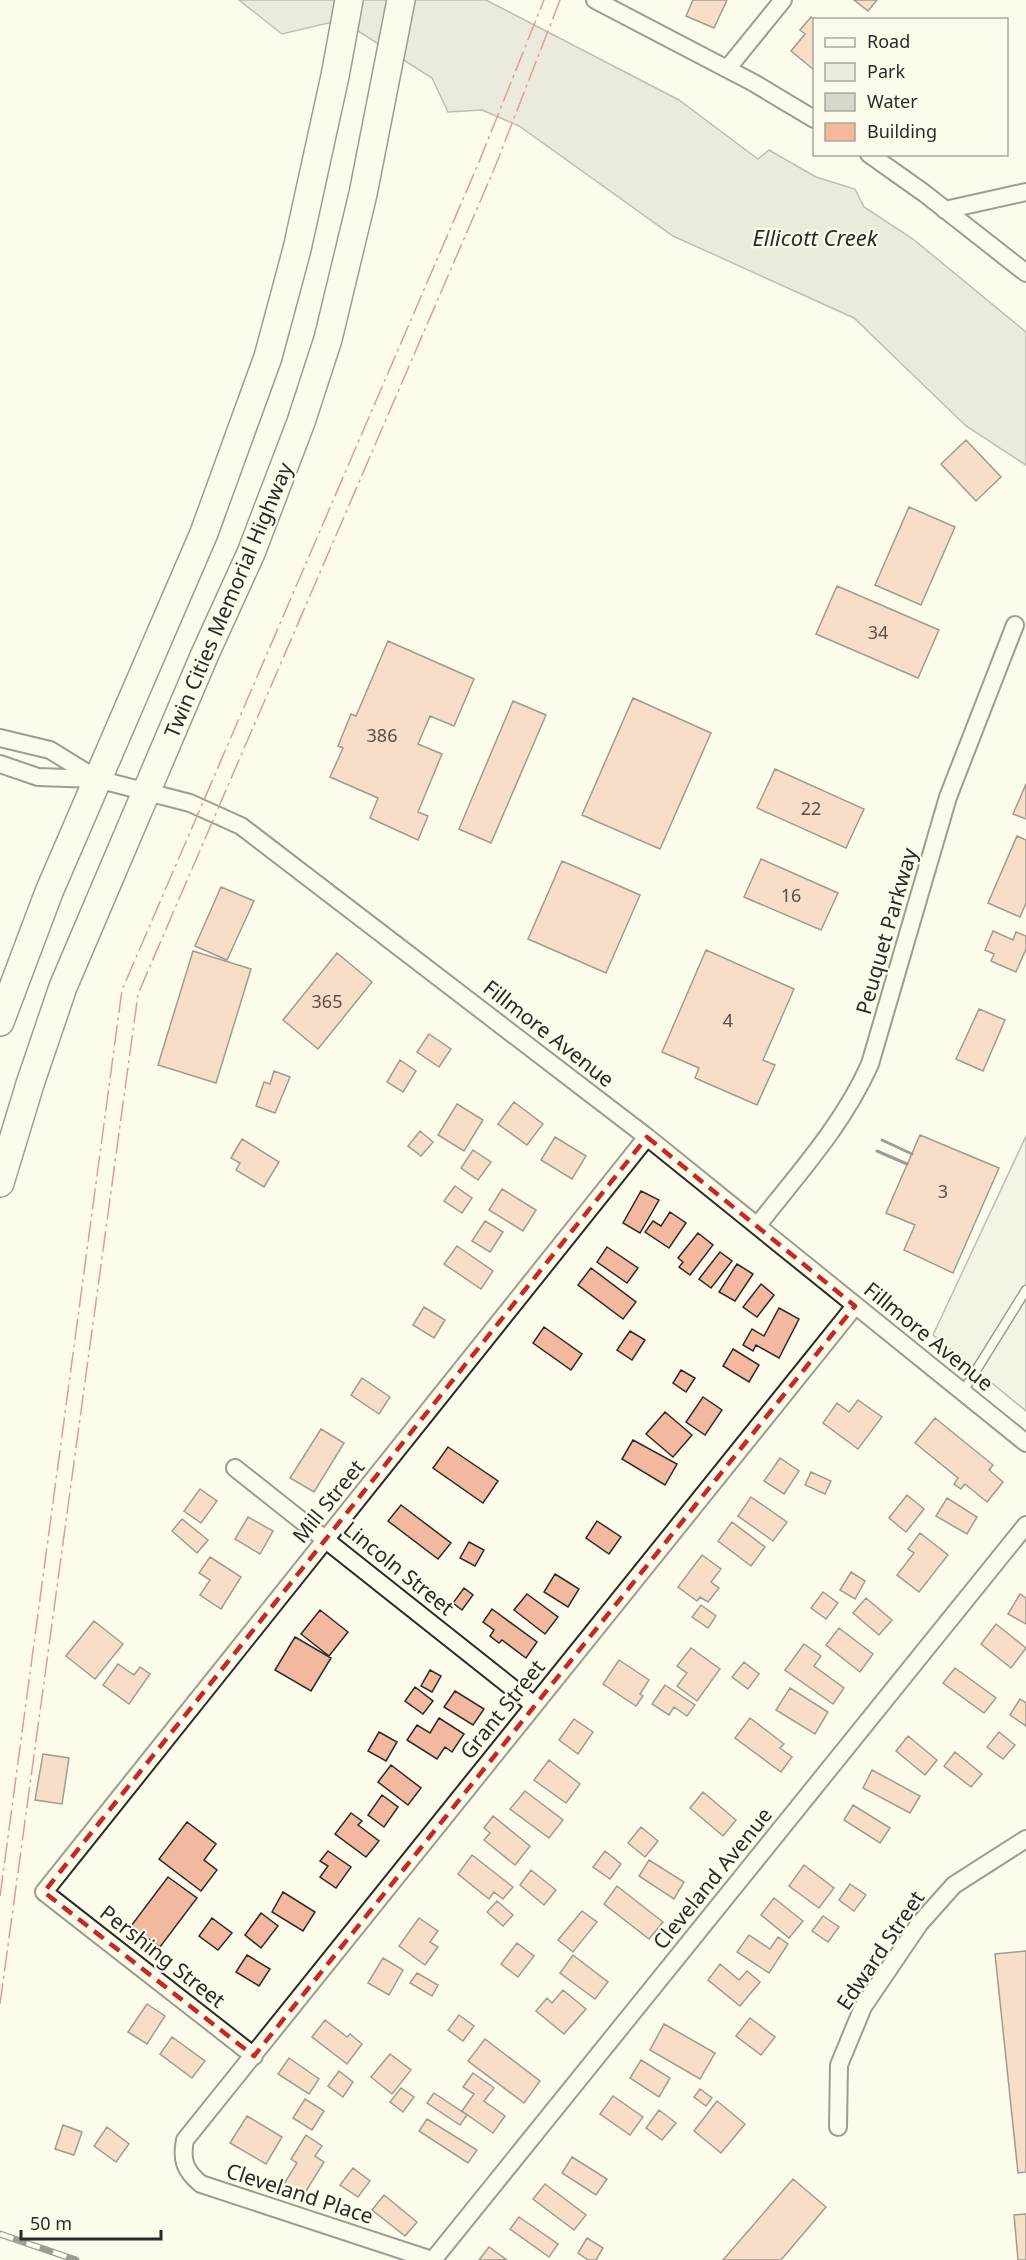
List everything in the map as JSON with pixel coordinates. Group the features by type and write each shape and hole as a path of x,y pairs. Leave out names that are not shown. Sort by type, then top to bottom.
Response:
{"main road":[{"path":"0,1022 49,892 204,533 268,357 297,249 335,76 349,0"},
{"name":"Twin Cities Memorial Highway","path":"0,1182 30,1083 63,987 205,654 251,553 301,422 328,339 363,195 401,0"}],"street":[{"path":"595,0 754,83 813,118"},
{"path":"727,69 783,0"},
{"path":"872,156 1026,273"},
{"path":"945,210 1026,192"},
{"name":"Peuquet Parkway","path":"757,1226 841,1119 870,1064 948,797 1015,625"},
{"name":"Fillmore Avenue","path":"0,738 50,750 97,779 190,803 241,826 647,1137 1026,1443"},
{"path":"0,764 38,777 97,779"},
{"name":"Mill Street","path":"44,1892 647,1137"},
{"name":"Grant Street","path":"185,2140 855,1306"},
{"name":"Lincoln Street","path":"235,1468 534,1705"},
{"name":"Cleveland Avenue","path":"433,2260 1026,1525"},
{"name":"Edward Street","path":"838,2127 839,2064 862,2007 920,1923 954,1885 1026,1839"},
{"name":"Pershing Street","path":"44,1892 254,2056"},
{"name":"Cleveland Place","path":"185,2140 182,2154 184,2165 190,2176 201,2184 433,2260"}],"lane":[{"path":"962,1392 1026,1290"}],"highlighted area":[{"path":"647,1137 855,1306 254,2056 44,1892"}],"green space":[{"path":"1026,1136 1026,1411 933,1335"}],"water":[{"name":"Ellicott Creek","path":"239,0 486,0 679,100 758,159 769,150 816,177 855,189 864,207 913,239 1026,332 1026,465 966,426 854,318 673,236 519,126 482,110 448,112 432,78 341,20 282,34"}],"building":[{"path":"693,0 727,0 714,28 686,16"},
{"path":"854,0 877,0 868,11"},
{"path":"811,17 813,18 813,69 791,51 805,34 800,30"},
{"path":"966,440 1001,477 976,501 941,464"},
{"path":"909,507 955,527 921,605 875,585"},
{"path":"837,586 939,630 918,678 816,634"},
{"path":"388,641 474,679 454,726 430,716 418,744 442,754 418,812 428,816 418,840 370,818 378,798 330,777 343,748 338,746 351,714 356,716"},
{"path":"633,698 711,733 660,849 582,815"},
{"path":"513,701 546,715 491,843 459,829"},
{"path":"775,769 864,809 846,848 757,808"},
{"path":"1026,784 1026,819 1013,814"},
{"path":"1017,836 1026,840 1026,903 1020,917 988,903"},
{"path":"761,859 838,893 821,930 744,897"},
{"path":"562,861 640,895 606,973 528,939"},
{"path":"221,887 254,901 227,960 195,946"},
{"path":"993,931 1013,940 1016,932 1026,936 1026,949 1016,972 991,961 994,954 985,950"},
{"path":"706,950 794,989 763,1060 775,1065 757,1105 695,1078 699,1068 662,1052"},
{"path":"193,951 251,969 216,1083 158,1065"},
{"path":"337,953 372,982 318,1049 283,1020"},
{"path":"979,1009 1005,1020 983,1071 956,1059"},
{"path":"429,1034 451,1049 439,1067 417,1052"},
{"path":"400,1060 416,1071 403,1092 387,1082"},
{"path":"274,1071 290,1077 275,1113 256,1106 264,1082 270,1084"},
{"path":"514,1102 543,1124 527,1145 498,1124"},
{"path":"457,1104 483,1120 464,1151 438,1135"},
{"path":"420,1131 433,1142 421,1156 408,1146"},
{"path":"920,1135 999,1168 953,1273 904,1250 915,1225 886,1213"},
{"path":"555,1137 586,1156 572,1179 541,1160"},
{"path":"242,1139 279,1162 264,1187 236,1170 240,1163 231,1158"},
{"path":"473,1150 491,1162 478,1180 461,1168"},
{"path":"455,1186 472,1198 462,1213 444,1201"},
{"path":"502,1189 536,1210 523,1231 489,1210"},
{"path":"641,1191 659,1200 640,1233 623,1223"},
{"path":"670,1212 686,1223 669,1248 645,1232 653,1221 661,1226"},
{"path":"485,1221 503,1232 490,1252 472,1241"},
{"path":"698,1233 713,1245 690,1275 679,1267 683,1262 678,1258"},
{"path":"457,1246 493,1271 481,1289 444,1264"},
{"path":"607,1247 638,1268 627,1283 597,1262"},
{"path":"720,1252 732,1261 711,1288 699,1279"},
{"path":"737,1264 753,1274 735,1301 719,1292"},
{"path":"591,1268 636,1302 623,1319 578,1285"},
{"path":"761,1284 774,1295 757,1317 743,1307"},
{"path":"424,1307 445,1320 434,1338 413,1325"},
{"path":"779,1308 799,1319 779,1358 756,1345 753,1351 743,1345 752,1329 764,1336"},
{"path":"544,1327 582,1354 571,1370 533,1343"},
{"path":"630,1331 645,1340 632,1360 617,1350"},
{"path":"733,1349 759,1365 749,1382 723,1366"},
{"path":"681,1370 695,1378 686,1392 673,1383"},
{"path":"362,1378 390,1397 379,1414 351,1395"},
{"path":"703,1397 722,1410 705,1435 686,1422"},
{"path":"858,1400 882,1417 858,1449 823,1423 837,1403 849,1412"},
{"path":"665,1412 692,1435 673,1457 646,1434"},
{"path":"935,1418 993,1465 989,1470 1003,1482 987,1502 965,1484 961,1489 954,1484 958,1478 915,1443"},
{"path":"321,1429 344,1443 314,1492 290,1478"},
{"path":"633,1440 677,1464 665,1485 622,1459"},
{"path":"448,1447 498,1481 483,1503 433,1468"},
{"path":"780,1458 799,1471 784,1494 764,1481"},
{"path":"811,1472 831,1481 825,1494 805,1485"},
{"path":"200,1489 217,1501 201,1523 184,1511"},
{"path":"907,1495 924,1509 906,1532 889,1518"},
{"path":"751,1497 787,1522 773,1541 738,1516"},
{"path":"947,1498 977,1517 967,1534 936,1516"},
{"path":"401,1505 451,1543 438,1559 388,1521"},
{"path":"248,1517 273,1531 260,1554 235,1539"},
{"path":"182,1519 208,1540 197,1553 172,1531"},
{"path":"597,1521 621,1537 609,1554 586,1538"},
{"path":"732,1522 765,1547 751,1566 718,1541"},
{"path":"920,1533 948,1555 919,1592 897,1575 914,1553 908,1549"},
{"path":"469,1542 484,1550 475,1566 460,1558"},
{"path":"702,1555 721,1569 711,1582 719,1588 708,1602 700,1597 697,1601 678,1587"},
{"path":"210,1557 241,1577 221,1609 200,1595 210,1580 199,1573"},
{"path":"851,1572 865,1581 855,1599 840,1590"},
{"path":"555,1574 579,1589 568,1607 544,1592"},
{"path":"464,1588 473,1595 462,1610 453,1603"},
{"path":"823,1592 838,1603 826,1619 811,1608"},
{"path":"527,1594 558,1617 545,1634 514,1610"},
{"path":"1020,1594 1026,1598 1026,1624 1008,1614"},
{"path":"866,1598 892,1620 879,1635 853,1613"},
{"path":"701,1605 716,1616 708,1628 692,1617"},
{"path":"492,1609 537,1642 526,1658 502,1640 499,1643 490,1636 494,1630 483,1622"},
{"path":"320,1610 348,1632 329,1656 301,1634"},
{"path":"94,1621 123,1644 95,1679 66,1656"},
{"path":"996,1624 1026,1648 1011,1668 981,1644"},
{"path":"839,1628 873,1654 860,1672 826,1645"},
{"path":"295,1637 331,1658 311,1691 275,1670"},
{"path":"804,1644 821,1656 814,1666 844,1688 833,1704 785,1670"},
{"path":"691,1648 720,1669 697,1701 677,1686 687,1673 677,1666"},
{"path":"619,1660 649,1680 636,1706 603,1684"},
{"path":"744,1662 759,1674 748,1689 732,1677"},
{"path":"118,1664 134,1675 140,1667 150,1674 129,1704 103,1685"},
{"path":"955,1668 996,1698 984,1713 943,1683"},
{"path":"430,1670 441,1676 432,1692 421,1686"},
{"path":"665,1685 695,1705 687,1716 674,1707 669,1715 652,1704"},
{"path":"415,1687 433,1701 423,1714 405,1701"},
{"path":"790,1688 828,1712 815,1734 776,1710"},
{"path":"455,1691 484,1709 473,1725 444,1707"},
{"path":"1020,1699 1026,1703 1026,1726 1010,1715"},
{"path":"439,1718 464,1734 452,1752 445,1747 437,1759 407,1740 417,1725 430,1733"},
{"path":"750,1718 784,1744 780,1748 792,1757 781,1772 735,1738"},
{"path":"574,1719 593,1732 578,1754 559,1740"},
{"path":"379,1732 397,1742 386,1761 368,1751"},
{"path":"999,1732 1015,1745 1003,1759 987,1747"},
{"path":"908,1736 937,1760 925,1775 896,1751"},
{"path":"955,1752 982,1774 971,1787 944,1766"},
{"path":"43,1754 69,1758 62,1804 35,1800"},
{"path":"549,1760 580,1784 566,1803 534,1780"},
{"path":"391,1765 421,1788 408,1805 378,1782"},
{"path":"872,1770 920,1796 910,1813 863,1788"},
{"path":"525,1791 563,1820 549,1838 510,1809"},
{"path":"703,1792 736,1820 723,1836 690,1808"},
{"path":"382,1795 398,1807 384,1827 368,1815"},
{"path":"853,1805 890,1828 880,1843 844,1820"},
{"path":"351,1813 362,1821 358,1825 379,1841 366,1857 335,1834"},
{"path":"493,1816 530,1846 515,1865 484,1840 490,1833 484,1828"},
{"path":"187,1822 216,1844 204,1860 217,1870 201,1891 159,1859"},
{"path":"641,1827 658,1841 645,1857 628,1843"},
{"path":"328,1851 351,1867 336,1888 320,1877 328,1866 320,1861"},
{"path":"605,1851 621,1864 610,1879 593,1867"},
{"path":"472,1855 513,1887 503,1899 494,1892 489,1899 458,1874"},
{"path":"649,1860 684,1882 674,1899 639,1876"},
{"path":"804,1865 834,1888 819,1908 789,1886"},
{"path":"531,1870 556,1890 544,1905 520,1885"},
{"path":"168,1877 197,1898 160,1947 131,1926"},
{"path":"850,1884 866,1895 854,1911 839,1900"},
{"path":"617,1886 663,1922 649,1939 604,1904"},
{"path":"283,1892 315,1912 303,1931 272,1912"},
{"path":"774,1898 803,1921 789,1938 761,1915"},
{"path":"497,1901 513,1915 503,1926 487,1912"},
{"path":"582,1911 597,1922 573,1952 558,1940"},
{"path":"261,1913 278,1926 261,1948 245,1935"},
{"path":"823,1916 839,1927 828,1942 812,1931"},
{"path":"212,1918 232,1933 218,1950 199,1936"},
{"path":"419,1918 438,1931 430,1942 438,1947 425,1965 399,1946"},
{"path":"749,1935 770,1949 778,1937 788,1944 769,1973 737,1952"},
{"path":"517,1943 534,1956 518,1977 501,1964"},
{"path":"1026,1951 1026,2172 1018,2173 995,1954"},
{"path":"247,1955 270,1969 259,1986 236,1972"},
{"path":"573,1955 608,1982 595,1999 560,1973"},
{"path":"383,1958 403,1970 389,1995 368,1983"},
{"path":"720,1964 739,1980 747,1971 760,1982 740,2006 708,1980"},
{"path":"417,1973 438,1985 432,1996 410,1983"},
{"path":"563,1990 586,2009 564,2034 536,2011 547,1998 552,2003"},
{"path":"147,2004 165,2016 147,2044 128,2032"},
{"path":"459,2015 474,2026 463,2041 448,2030"},
{"path":"750,2018 775,2037 761,2055 736,2036"},
{"path":"325,2020 347,2037 350,2034 362,2044 347,2064 312,2037"},
{"path":"664,2024 715,2053 700,2079 650,2050"},
{"path":"172,2037 205,2061 192,2078 160,2054"},
{"path":"485,2039 540,2081 524,2103 468,2061"},
{"path":"390,2054 411,2070 392,2094 371,2077"},
{"path":"289,2058 319,2079 309,2094 278,2074"},
{"path":"641,2060 670,2078 659,2097 630,2078"},
{"path":"339,2071 353,2082 343,2097 328,2086"},
{"path":"473,2073 494,2088 484,2101 505,2116 493,2133 462,2111 474,2094 463,2087"},
{"path":"401,2088 414,2097 403,2112 390,2102"},
{"path":"700,2089 712,2098 706,2106 694,2097"},
{"path":"434,2093 467,2115 460,2125 427,2103"},
{"path":"613,2096 643,2117 630,2135 600,2114"},
{"path":"305,2099 324,2111 312,2130 293,2118"},
{"path":"717,2101 745,2124 721,2153 694,2131"},
{"path":"659,2110 676,2123 662,2140 646,2128"},
{"path":"247,2116 282,2137 266,2164 230,2143"},
{"path":"427,2119 477,2150 468,2163 419,2131"},
{"path":"63,2125 82,2132 74,2155 55,2149"},
{"path":"107,2127 129,2144 116,2162 94,2146"},
{"path":"306,2135 322,2146 315,2156 324,2162 303,2196 284,2184 297,2163 291,2159"},
{"path":"572,2157 607,2179 596,2195 562,2173"},
{"path":"353,2168 370,2181 358,2197 340,2185"},
{"path":"793,2179 826,2207 781,2260 723,2260"},
{"path":"545,2184 586,2215 574,2230 533,2199"},
{"path":"384,2195 417,2222 405,2236 372,2210"},
{"path":"1026,2214 1026,2260 1018,2260 1014,2215"},
{"path":"519,2217 558,2244 549,2257 510,2229"},
{"path":"587,2238 603,2248 596,2260 588,2260 578,2253"},
{"path":"489,2247 507,2260 479,2260"}],"railway":[{"path":"0,2234 76,2260"}],"wall":[{"path":"882,1140 912,1154"},
{"path":"877,1151 907,1164"}],"power":[{"path":"0,1896 122,990 479,162 544,0"},
{"path":"0,2004 138,994 495,167 560,0"}]}
